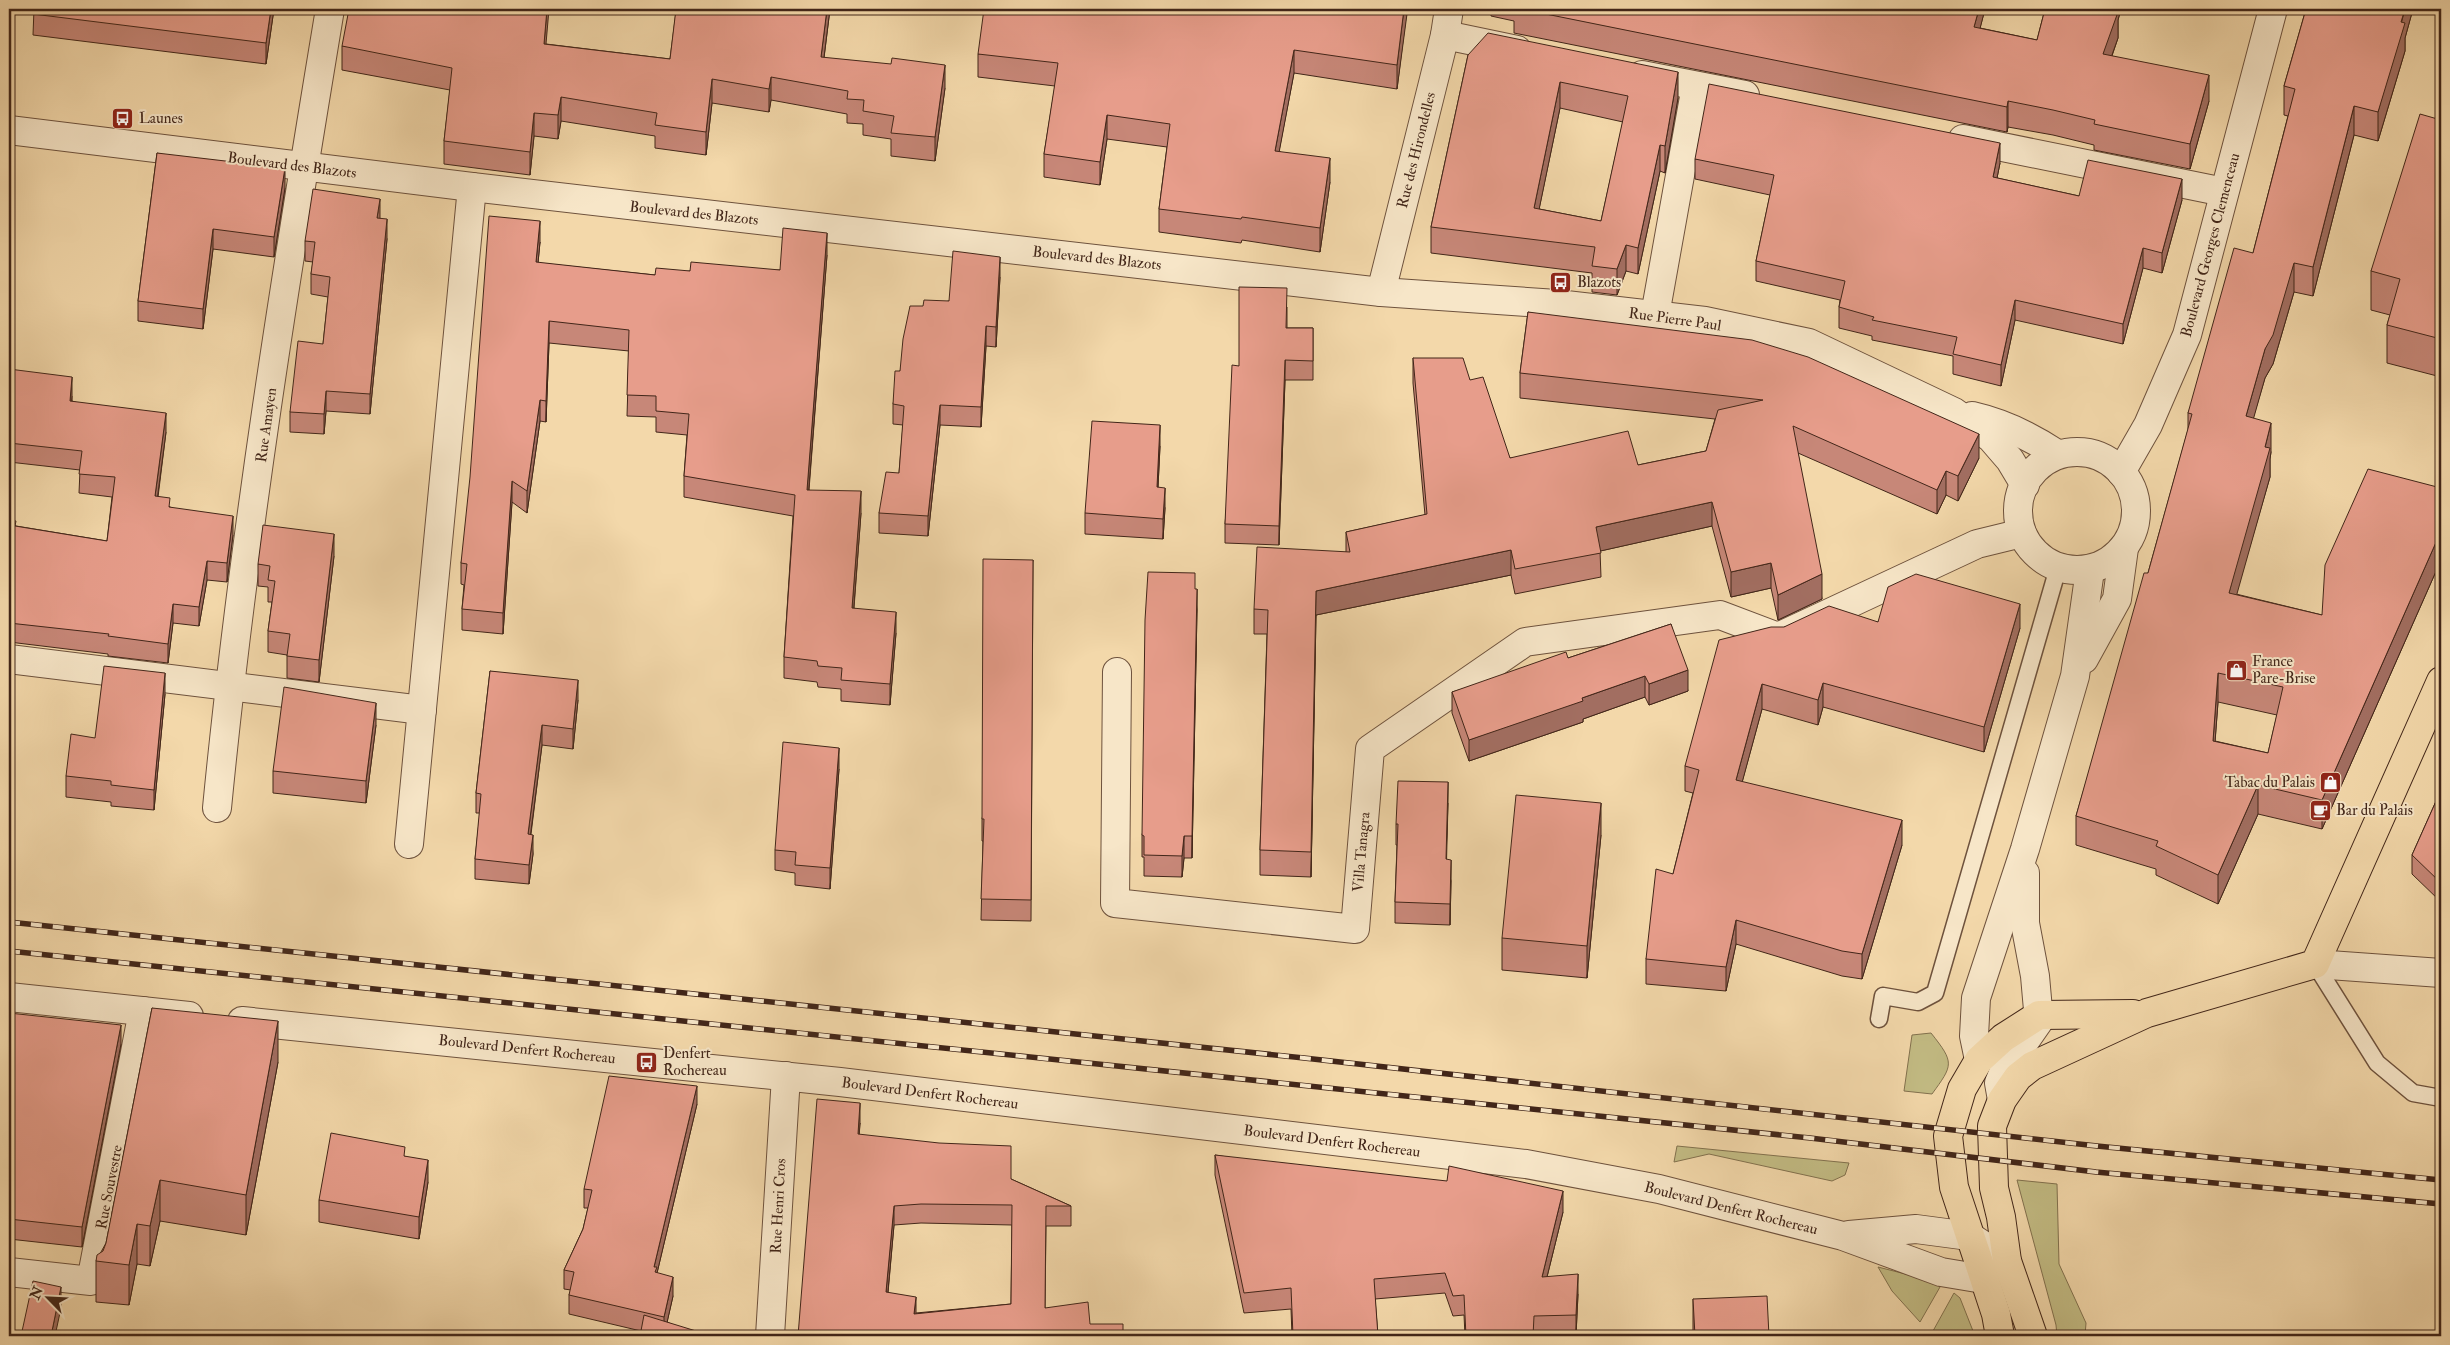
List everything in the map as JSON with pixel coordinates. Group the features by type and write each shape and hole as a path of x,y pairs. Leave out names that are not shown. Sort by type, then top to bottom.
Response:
{"main road":[{"path":"2033,1336 2007,1261 2001,1217 1994,1188 1992,1126 2002,1100 2018,1077 2032,1066 2147,1013 2315,964 2441,681"},
{"path":"2000,1336 1996,1314 1954,1187 1948,1136 1962,1089 1980,1060 2003,1038 2039,1015 2147,1013"}],"street":[{"name":"Rue Amayen","path":"217,808 229,685 303,165 330,9"},
{"name":"Boulevard Georges Clemenceau","path":"2122,472 2148,425 2187,335 2224,192 2266,10"},
{"path":"1447,22 1539,55"},
{"name":"Rue des Hirondelles","path":"1381,292 1447,22"},
{"path":"1618,70 1774,101"},
{"path":"1655,315 1696,86"},
{"name":"Boulevard des Blazots","path":"9,130 472,187 1381,292"},
{"path":"1940,135 2224,192"},
{"path":"408,844 472,187"},
{"name":"Rue Pierre Paul","path":"1381,292 1557,304 1705,321 1809,344 1954,412 1991,438 2010,460 2024,485"},
{"name":"Rue Pierre Paul","path":"1954,412 1996,422 2036,440 2057,454"},
{"path":"2075,676 2117,599 2124,548 2136,519 2132,489 2122,472 2110,462 2092,454 2070,452 2057,454 2033,471 2024,485 2019,501 2018,518 2022,533 2038,557 2058,568 2078,571 2090,570 2110,561 2124,548"},
{"name":"Villa Tanagra","path":"1117,672 1115,903 1355,929 1370,749 1525,642 1720,615 1778,637 1977,544 2022,533"},
{"path":"1980,1060 1974,1036 1976,998 2025,849 2075,676 2090,570"},
{"path":"9,659 422,710"},
{"path":"2002,1100 1999,1083 2004,1071 2039,1021 2036,976 2025,923 2025,849"},
{"path":"2315,964 2441,972"},
{"name":"Boulevard Denfert Rochereau","path":"9,998 786,1076 1526,1164 1659,1189 1843,1236 1941,1272 1983,1279"},
{"name":"Rue Souvestre","path":"9,1272 91,1282 143,1011"},
{"name":"Rue Henri Cros","path":"770,1336 786,1076"},
{"name":"Boulevard Denfert Rochereau","path":"1843,1236 1916,1229 1969,1236 2007,1261"}],"lane":[{"path":"1879,1019 1883,996 1918,1002 1936,993 2058,568"},
{"path":"2315,964 2376,1063 2413,1094 2441,1098"}],"shaded area":[{"path":"1931,1033 1944,1051 1948,1064 1947,1070 1932,1094 1904,1091 1912,1035"},
{"path":"1677,1146 1849,1163 1845,1175 1832,1181 1709,1154 1674,1162"},
{"path":"2017,1180 2057,1184 2059,1264 2086,1323 2085,1336 2057,1336 2056,1325"},
{"path":"1878,1267 1933,1281 1940,1287 1920,1322 1892,1291"},
{"path":"1954,1293 1960,1298 1975,1336 1937,1336 1933,1331"}],"building":[{"path":"34,9 271,9 266,43 33,14"},
{"path":"349,9 547,9 544,44 670,59 676,9 827,9 821,57 891,64 892,58 945,65 935,137 891,133 894,116 863,111 864,100 847,99 848,91 771,77 769,89 712,79 706,132 655,125 657,113 561,97 558,115 534,113 530,152 444,141 452,68 342,46"},
{"path":"984,9 1404,9 1397,65 1294,50 1275,151 1330,158 1320,228 1242,217 1241,219 1159,209 1170,124 1107,115 1100,162 1044,154 1058,63 978,54"},
{"path":"1521,9 1979,9 1974,27 2037,40 2045,9 2114,9 2113,11 2118,12 2103,54 2209,75 2190,144 2094,124 2095,120 2053,110 2008,101 2007,107"},
{"path":"2306,9 2405,9 2401,22 2405,23 2378,112 2354,106 2313,267 2294,263 2273,335 2265,349 2246,416 2271,423 2265,447 2270,448 2229,593 2322,615 2325,565 2368,469 2441,488 2441,531 2322,800 2258,785 2218,875 2156,846 2158,841 2076,816 2144,573 2148,573 2192,414 2188,413 2234,248 2253,253 2295,89 2284,86","holes":["2218,673 2283,687 2268,753 2213,741"]},
{"path":"1488,33 1678,72 1665,146 1660,145 1638,248 1626,245 1617,269 1592,266 1595,247 1431,227 1468,55","holes":["1560,82 1628,96 1601,221 1534,208"]},
{"path":"1709,84 2000,143 1993,177 2079,196 2088,160 2182,179 2162,253 2143,248 2123,324 2015,300 2001,365 1953,354 1957,337 1872,320 1874,317 1839,307 1845,281 1756,261 1774,175 1695,159"},
{"path":"2420,114 2441,120 2441,339 2387,325 2400,279 2371,271"},
{"path":"157,153 285,168 274,237 213,229 203,309 138,301"},
{"path":"313,189 380,199 377,218 387,219 370,394 326,391 324,414 290,412 298,341 323,344 330,277 311,274 315,242 305,241"},
{"path":"489,216 540,221 536,262 655,275 656,268 690,271 691,262 780,270 783,228 827,233 807,490 861,491 852,608 896,612 890,684 841,680 842,668 818,666 817,661 784,657 795,495 684,476 689,414 656,411 656,396 627,395 629,330 549,321 546,401 540,400 527,491 512,481 503,613 462,609 467,564 461,563 470,477"},
{"path":"953,251 1000,257 996,327 986,326 981,407 940,405 928,516 879,513 886,472 899,473 904,406 893,404 895,371 900,371 903,339 910,306 923,306 924,300 949,301"},
{"path":"1239,287 1287,288 1286,328 1313,328 1313,361 1285,360 1279,526 1225,524 1232,365 1239,366"},
{"path":"1528,312 1752,340 1808,357 1979,434 1958,476 1946,471 1937,490 1793,426 1822,574 1778,595 1771,563 1731,572 1712,502 1596,527 1601,553 1515,569 1511,550 1316,591 1311,852 1260,850 1268,610 1254,609 1257,547 1350,552 1346,532 1427,514 1413,358 1463,358 1470,380 1483,377 1510,458 1628,431 1638,465 1706,451 1718,410 1763,400 1520,373"},
{"path":"9,369 72,377 70,401 166,413 155,496 170,498 169,507 233,516 227,563 207,561 199,607 173,604 168,644 108,636 109,634 9,623 9,520 16,521 15,526 107,541 115,477 79,474 82,451 9,443"},
{"path":"1092,421 1160,425 1157,487 1165,488 1163,519 1085,513"},
{"path":"263,525 334,534 319,660 287,656 290,634 268,631 275,581 268,580 270,566 258,564"},
{"path":"983,559 1033,560 1031,900 981,899 984,819 982,819"},
{"path":"1148,572 1195,573 1195,589 1197,589 1192,836 1184,836 1182,856 1144,855 1144,836 1142,835 1145,620"},
{"path":"1916,574 2020,604 1984,727 1823,683 1818,700 1762,684 1736,780 1902,820 1862,954 1842,951 1736,920 1726,967 1646,959 1656,869 1673,874 1699,770 1685,766 1719,640 1771,627 1784,627 1829,606 1878,622 1888,587"},
{"path":"1671,624 1688,670 1649,684 1645,676 1582,698 1583,701 1469,740 1452,692 1566,652 1568,658"},
{"path":"104,666 165,673 154,790 111,785 111,781 66,776 71,734 95,738"},
{"path":"490,671 578,680 573,729 542,725 528,834 533,835 529,865 475,859 481,794 476,793"},
{"path":"284,687 376,703 366,781 273,771"},
{"path":"783,742 839,748 830,868 795,865 796,852 775,850"},
{"path":"1398,781 1448,782 1446,859 1451,860 1450,904 1395,902"},
{"path":"2441,790 2441,883 2412,855"},
{"path":"1516,795 1601,803 1587,946 1502,938"},
{"path":"152,1008 278,1021 246,1195 160,1180 150,1226 137,1224 129,1265 96,1261 97,1255 103,1251 106,1243"},
{"path":"9,1013 121,1025 82,1227 9,1219"},
{"path":"609,1076 697,1086 654,1267 657,1267 655,1272 673,1277 664,1317 569,1295 574,1272 564,1270 583,1229 592,1190 584,1189"},
{"path":"817,1099 860,1103 858,1134 939,1143 1011,1146 1011,1179 1071,1206 1046,1206 1045,1308 1088,1302 1090,1324 1123,1324 1123,1336 798,1336","holes":["921,1204 1012,1205 1011,1304 914,1314 916,1297 886,1292 894,1206"]},
{"path":"331,1133 405,1147 404,1156 428,1160 419,1217 319,1200"},
{"path":"1215,1155 1447,1181 1449,1166 1563,1191 1542,1277 1578,1274 1576,1315 1534,1316 1533,1336 1466,1336 1464,1295 1453,1296 1445,1273 1374,1279 1378,1336 1293,1336 1291,1288 1244,1293"},
{"path":"33,1281 61,1287 51,1336 21,1336"},
{"path":"1767,1296 1769,1336 1695,1336 1693,1299"},
{"path":"644,1315 696,1331 695,1336 640,1336"}],"railway":[{"path":"9,922 1304,1058 2097,1146 2441,1180"},
{"path":"9,951 1810,1138 2096,1172 2441,1204"}],"place":[{"name":"Launes","path":"123,118"},
{"name":"Blazots","path":"1561,282"},
{"name":"France Pare-Brise","path":"2236,670"},
{"name":"Tabac du Palais","path":"2331,782"},
{"name":"Bar du Palais","path":"2320,810"},
{"name":"Denfert Rochereau","path":"647,1062"}]}
